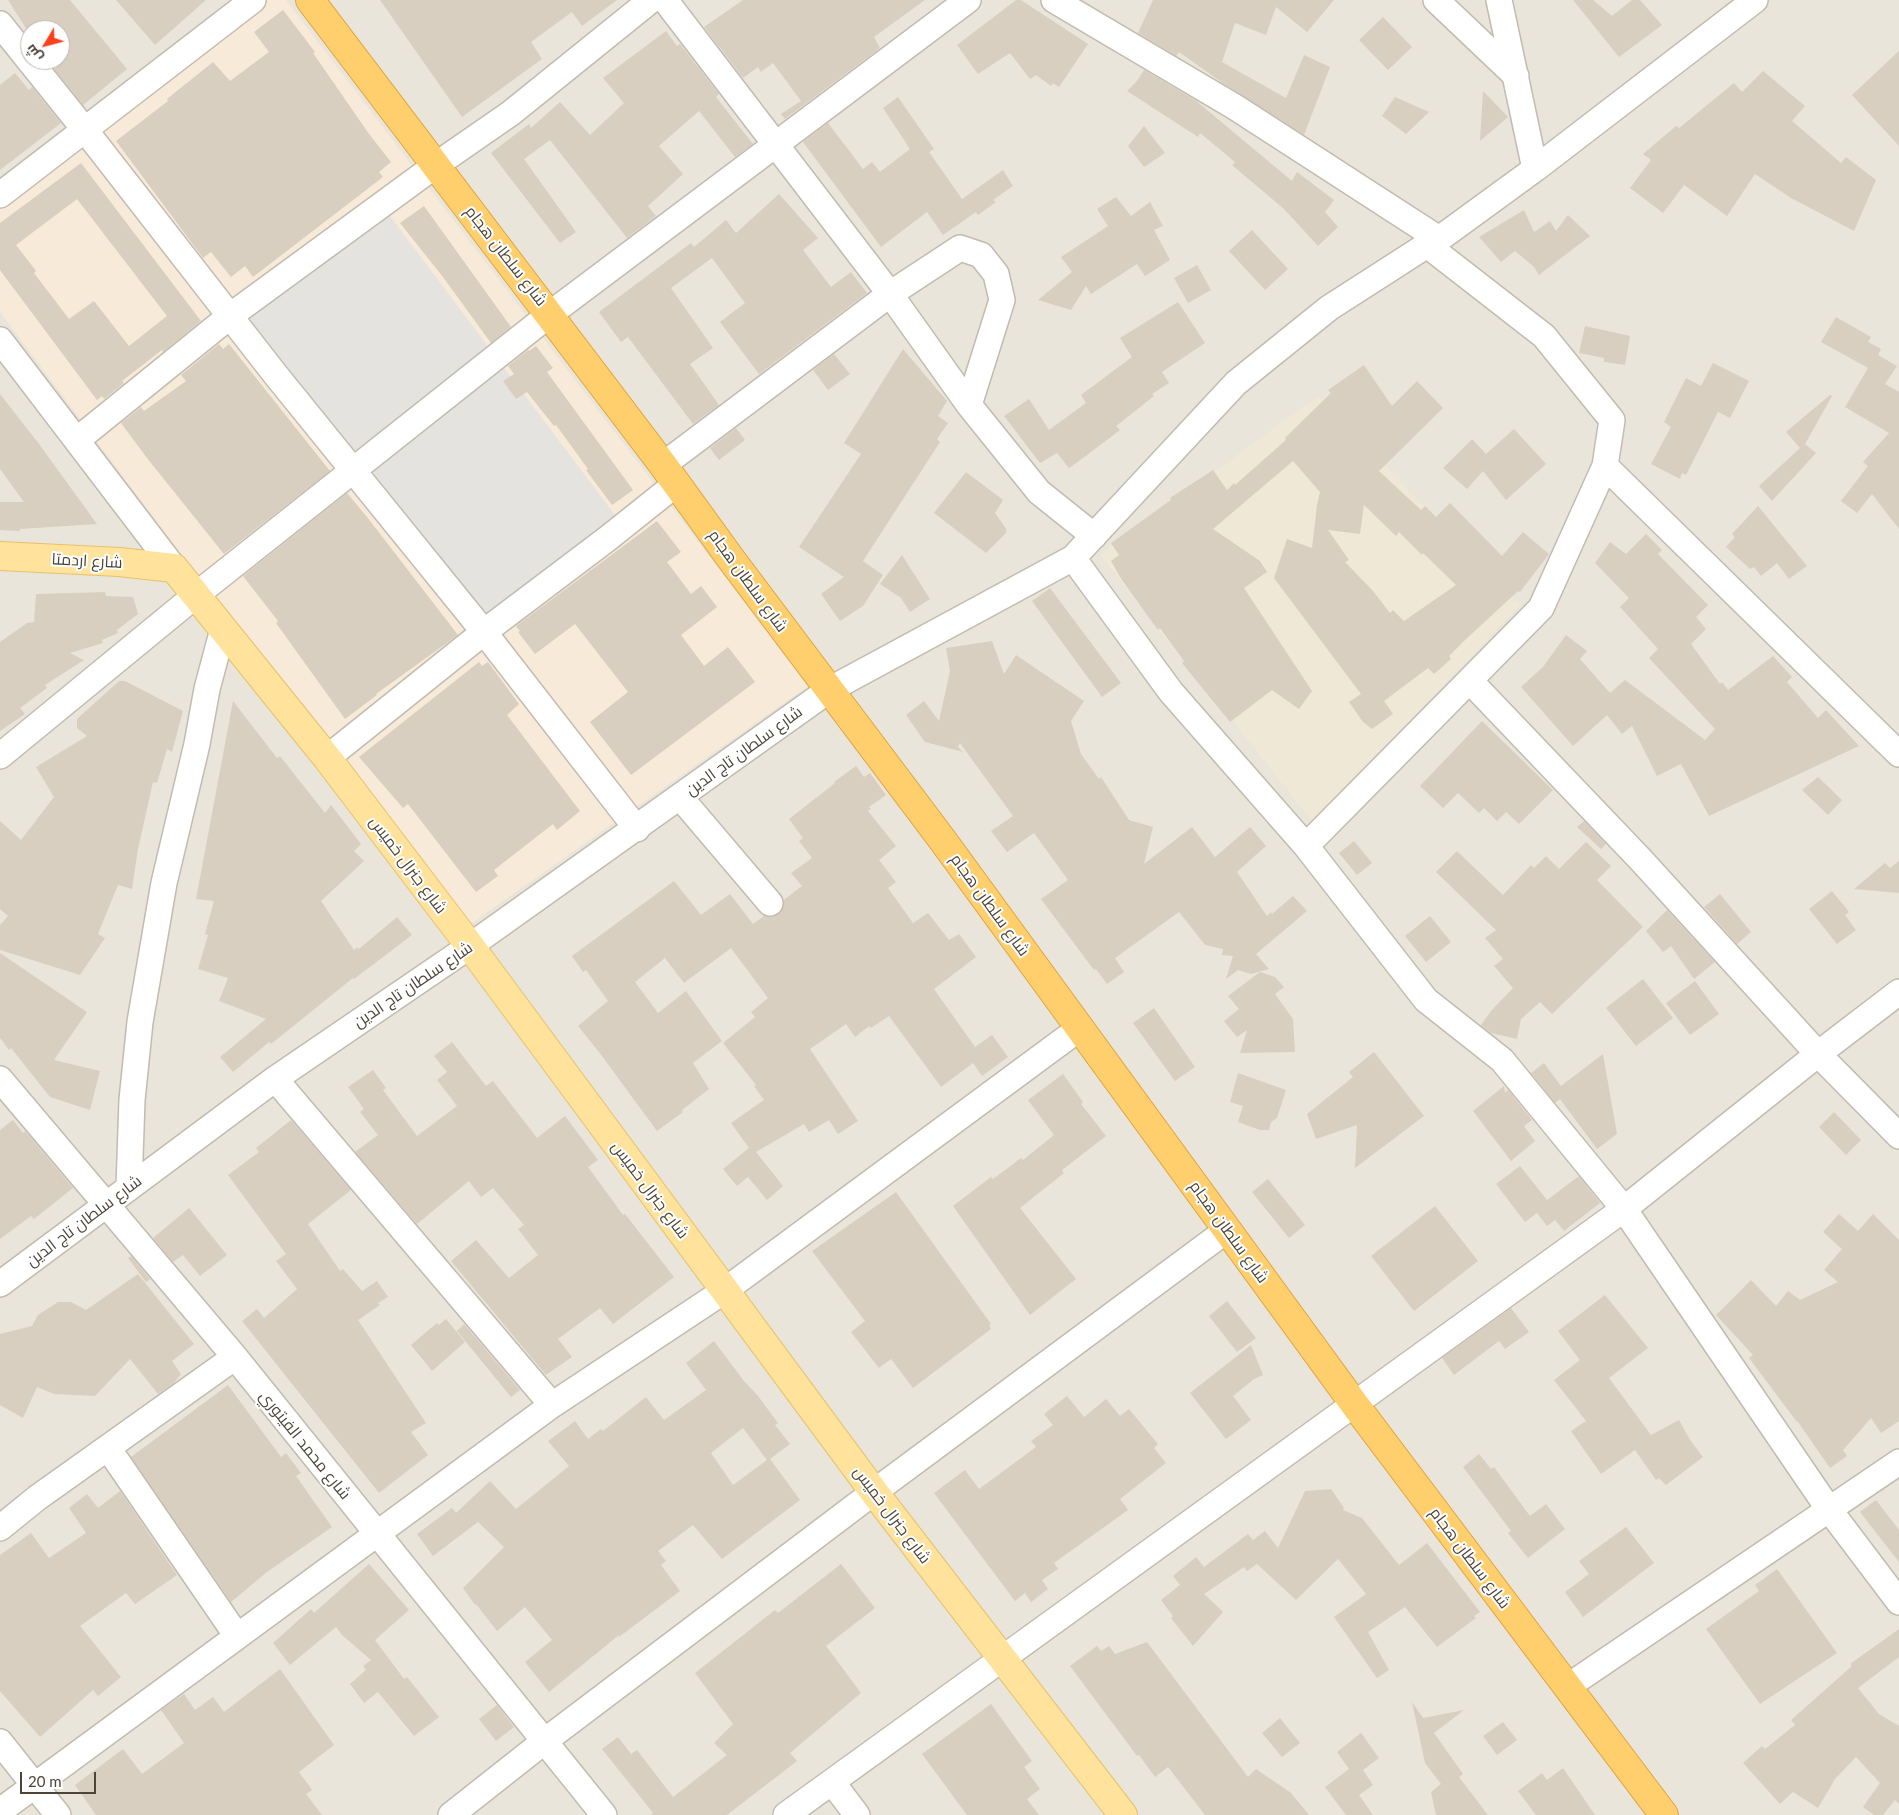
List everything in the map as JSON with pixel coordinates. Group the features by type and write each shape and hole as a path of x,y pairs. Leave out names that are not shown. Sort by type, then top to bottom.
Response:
{"highway":[{"name":"شارع سلطان هجام","path":"310,0 550,314 941,838 1355,1405 1664,1815"}],"main road":[{"name":"شارع اردمتا","path":"0,556 119,562 174,568"},
{"name":"شارع جنرال خميس","path":"174,568 327,758 470,946 874,1492 1123,1815"}],"street":[{"path":"0,196 253,0"},
{"path":"77,440 230,316 510,113 651,0"},
{"path":"665,0 890,294 969,405 1039,492 1094,536"},
{"path":"0,756 196,595 550,314 968,0"},
{"path":"1054,0 1235,107 1433,242 1544,336 1612,420 1605,466 1541,608 1306,846"},
{"path":"1436,0 1516,76"},
{"path":"1499,0 1535,169"},
{"name":"شارع سلطان تاج الدين","path":"0,1284 274,1079 470,946 829,690 1073,558 1236,383 1328,308 1433,242 1535,169 1755,0"},
{"path":"0,24 275,374 484,632 637,828"},
{"path":"327,758 484,632 607,539 670,475 890,294 960,248 981,255 996,274 1002,300 969,405"},
{"path":"0,340 174,568"},
{"path":"1605,466 1899,754"},
{"path":"1073,558 1171,692 1306,846 1426,1000 1502,1060 1624,1209 1828,1508 1899,1602"},
{"path":"129,1187 132,1100 141,1013 164,883 207,689 223,629"},
{"path":"1470,681 1641,860 1818,1054 1899,1136"},
{"path":"680,797 770,903"},
{"path":"786,1815 1624,1209 1818,1054 1899,992"},
{"path":"4,1810 34,1784 552,1405 724,1291 1080,1028"},
{"name":"شارع محمد الفيتوري","path":"0,1079 9,1106 107,1204 235,1357 376,1534 546,1740 604,1815"},
{"path":"274,1079 552,1405"},
{"path":"451,1815 546,1740 874,1492 1227,1230"},
{"path":"0,1528 37,1498 235,1357"},
{"path":"108,1448 237,1636"},
{"path":"1567,1687 1828,1508 1899,1462"},
{"path":"0,1742 58,1815"},
{"path":"832,1782 857,1815"}],"shaded area":[{"path":"0,0 1899,0 1899,1815 0,1815"},
{"path":"261,0 286,0 808,686 462,930 0,312 0,202"},
{"path":"387,212 617,518 485,623 241,317"},
{"path":"1318,396 1520,605 1313,822 1100,555"}],"building":[{"path":"8,0 70,0 127,69 83,105 55,70 70,70 70,20 21,20"},
{"path":"116,0 206,0 155,45"},
{"path":"380,0 617,0 582,26 572,12 531,42 542,59 462,117"},
{"path":"743,0 925,0 874,37 880,48 785,119 781,114 801,101 773,63 761,72 758,67 743,78 704,27"},
{"path":"1016,0 1021,0 1088,44 1059,87 1053,83 1051,86 1036,75 1030,79 1010,53 978,74 957,45"},
{"path":"1153,0 1334,0 1307,32 1276,7 1266,35 1235,23 1222,62 1286,98 1304,55 1330,67 1304,135 1224,84 1179,52 1176,56 1138,33"},
{"path":"1573,0 1593,0 1612,16 1632,0 1640,0 1662,25 1619,57"},
{"path":"283,10 315,52 313,53 369,134 391,162 379,172 383,177 253,277 245,266 231,277 211,252 203,258 116,141 168,101 167,99 213,62 230,81 269,52 254,32"},
{"path":"1383,17 1412,47 1388,70 1359,40"},
{"path":"666,31 677,46 680,44 719,94 716,97 753,144 735,157 699,111 659,146 683,174 648,206 656,216 627,238 550,140 524,159 576,232 560,243 491,153 529,124 531,128 560,102 590,135 624,103 603,78"},
{"path":"1899,51 1899,146 1852,95"},
{"path":"1144,70 1195,100 1292,181 1297,172 1334,200 1325,212 1338,227 1318,246 1284,209 1232,165 1235,162 1200,133 1198,137 1127,91"},
{"path":"1763,71 1805,106 1792,121 1841,163 1846,157 1876,180 1854,231 1791,198 1755,174 1727,216 1684,185 1663,213 1630,188 1651,160 1643,154 1676,126 1679,128 1734,83 1742,92"},
{"path":"15,73 29,90 32,87 61,123 0,170 0,85"},
{"path":"1483,91 1508,117 1480,141"},
{"path":"898,97 934,149 929,152 962,199 1003,170 1013,186 993,200 996,202 978,215 976,212 943,235 927,212 881,247 803,142 828,123 863,169 872,162 880,172 910,149 883,108"},
{"path":"1395,97 1429,112 1406,134 1382,116"},
{"path":"1144,126 1165,153 1144,167 1128,146"},
{"path":"81,163 201,321 163,352 162,350 122,381 124,383 104,399 102,396 97,400 0,270 0,223","holes":["77,199 167,316 129,346 94,301 69,319 34,273 36,271 16,245"]},
{"path":"779,194 818,238 803,250 831,287 851,272 867,293 759,374 720,322 745,303 712,258 671,288 713,348 690,364 719,405 693,424 628,337 621,342 599,312 691,243 694,247 726,220 736,233"},
{"path":"1116,197 1131,216 1150,202 1163,226 1154,230 1170,260 1145,276 1137,264 1091,294 1086,286 1071,310 1038,300 1072,272 1061,257 1108,226 1097,209"},
{"path":"424,206 511,327 491,343 443,277 400,223"},
{"path":"1524,210 1534,232 1550,221 1556,231 1568,215 1590,236 1539,275 1534,267 1515,251 1501,262 1479,237"},
{"path":"1252,230 1288,269 1265,290 1229,251"},
{"path":"1197,265 1211,290 1188,303 1174,278"},
{"path":"1178,302 1205,343 1162,372 1169,383 1152,394 1154,396 1116,426 1120,430 1087,455 1069,468 1057,453 1040,463 1004,416 1029,399 1049,430 1086,403 1081,395 1132,357 1120,338"},
{"path":"1836,317 1871,337 1868,342 1881,349 1878,355 1897,366 1885,384 1899,392 1899,529 1872,494 1857,513 1841,501 1868,466 1863,462 1889,433 1845,407 1868,368 1821,342"},
{"path":"1585,326 1630,336 1625,365 1604,362 1604,358 1579,353"},
{"path":"219,344 223,349 229,344 330,471 224,554 121,423 141,407 144,411 186,381 181,375"},
{"path":"536,346 553,368 547,372 633,490 612,505 556,425 554,426 527,392 516,399 503,381 514,374 508,366"},
{"path":"903,349 947,401 938,416 948,423 937,439 940,442 863,561 883,575 863,606 840,621 821,594 844,577 799,547 861,454 844,443"},
{"path":"834,354 850,374 828,390 813,370"},
{"path":"1713,363 1749,381 1730,418 1718,412 1686,475 1682,473 1680,479 1651,464 1671,427 1664,422 1686,378 1701,386"},
{"path":"1364,365 1392,406 1417,381 1443,408 1379,471 1421,510 1425,506 1436,517 1450,503 1502,556 1523,532 1549,554 1520,592 1518,591 1464,641 1449,656 1451,659 1434,674 1428,668 1384,701 1393,714 1372,729 1363,722 1349,702 1361,694 1274,578 1287,539 1312,548 1320,492 1293,461 1213,529 1260,561 1267,572 1244,588 1312,691 1299,709 1272,690 1230,722 1182,663 1184,661 1160,628 1158,630 1122,580 1111,561 1119,555 1111,543 1171,500 1170,498 1213,470 1227,490 1234,483 1235,485 1286,440 1285,438 1331,393 1328,390","holes":["1364,505 1396,536 1399,532 1456,585 1404,621 1393,610 1390,613 1373,591 1345,562 1349,560 1328,530 1360,534"]},
{"path":"0,394 97,524 20,529 20,531 0,530 0,502 24,502 0,469"},
{"path":"1830,395 1832,396 1805,444 1816,453 1772,501 1759,486 1800,448 1786,432"},
{"path":"736,428 745,440 719,460 710,448"},
{"path":"1514,429 1546,464 1506,500 1483,471 1467,489 1443,468 1472,439 1486,454"},
{"path":"966,472 1003,500 995,513 1007,532 986,553 934,513"},
{"path":"347,493 458,635 376,694 345,719 276,623 278,621 243,576"},
{"path":"1758,506 1807,566 1789,579 1777,563 1761,576 1754,567 1750,569 1726,547 1735,537 1732,534"},
{"path":"657,521 681,552 667,562 691,594 701,586 717,607 681,635 704,666 728,647 755,682 631,775 590,722 628,692 575,624 535,654 518,632 520,631 516,626"},
{"path":"1646,534 1662,550 1658,554 1708,605 1696,617 1706,629 1691,644 1720,684 1722,682 1728,690 1773,656 1792,677 1787,682 1818,718 1826,710 1859,746 1709,816 1681,764 1657,776 1632,726 1622,734 1607,715 1573,746 1521,687 1543,667 1566,635 1587,651 1580,659 1610,693 1625,680 1705,740 1715,729 1649,658 1658,649 1620,607 1629,598 1595,563 1610,542 1626,554"},
{"path":"902,555 930,599 910,612 901,598 880,584"},
{"path":"1050,588 1121,683 1102,697 1032,601"},
{"path":"105,592 106,596 133,597 138,614 117,630 118,633 102,640 103,643 70,653 84,660 45,685 47,688 20,708 25,714 0,731 0,642 27,623 34,622 36,594"},
{"path":"992,641 1004,674 1016,655 1084,701 1071,721 1081,754 1099,779 1101,777 1129,820 1153,827 1144,864 1192,827 1215,857 1250,827 1266,846 1237,872 1267,916 1293,896 1307,911 1256,954 1269,969 1251,974 1238,970 1226,979 1233,956 1222,955 1223,949 1205,945 1179,912 1115,958 1124,972 1107,984 1096,969 1094,970 1041,899 1068,880 1034,833 1007,852 991,831 1013,816 960,743 958,747 963,752 925,742 906,715 924,701 939,721 950,671 946,648"},
{"path":"479,662 482,666 488,662 519,704 507,715 580,811 557,830 553,824 494,870 498,876 476,892 408,804 403,808 359,757"},
{"path":"119,681 125,681 183,711 172,752 167,749 157,783 153,782 138,849 132,889 118,885 98,934 105,938 80,975 0,950 0,925 8,916 0,909 0,821 21,840 54,797 36,767 87,736 77,728 77,719"},
{"path":"233,701 277,758 280,756 325,813 331,805 361,844 354,851 364,861 321,901 354,950 357,947 359,949 397,917 412,935 353,978 271,1044 269,1042 233,1072 220,1057 266,1019 219,1001 228,978 198,969 208,935 205,934 214,901 196,899"},
{"path":"1482,721 1553,790 1519,824 1506,812 1497,821 1484,808 1479,813 1458,793 1443,808 1420,786"},
{"path":"856,766 864,777 870,773 886,795 869,807 871,809 868,811 896,846 879,860 896,882 888,888 913,923 928,913 949,940 959,934 976,957 934,989 975,1047 992,1035 1008,1057 982,1076 973,1063 941,1087 889,1016 871,1028 869,1026 855,1037 846,1024 810,1049 858,1121 838,1134 829,1120 809,1132 804,1124 756,1152 783,1186 767,1200 748,1177 737,1186 723,1169 749,1148 731,1123 764,1100 754,1086 756,1085 723,1043 755,1017 751,1012 768,998 731,948 684,983 665,958 635,982 658,1013 686,991 722,1041 693,1063 709,1089 682,1110 683,1112 657,1131 578,1026 608,1001 586,970 583,972 572,956 674,881 701,915 730,894 753,924 764,916 772,917 779,914 783,908 784,900 802,886 791,873 812,858 799,841 803,838 789,819"},
{"path":"1818,777 1842,800 1828,815 1802,790"},
{"path":"1584,821 1606,844 1601,849 1577,827"},
{"path":"1354,841 1372,863 1357,875 1339,853"},
{"path":"1586,842 1611,866 1597,880 1643,927 1552,1014 1540,1002 1521,1019 1517,1039 1491,1033 1481,1025 1491,1011 1513,988 1494,966 1503,959 1485,938 1496,930 1436,872 1457,851 1503,895 1531,865 1534,868 1546,856 1559,869"},
{"path":"1899,861 1899,893 1854,889 1885,863 1890,868"},
{"path":"1832,891 1849,912 1845,915 1856,930 1837,944 1809,909"},
{"path":"1720,894 1751,932 1737,944 1704,907"},
{"path":"1667,910 1715,962 1694,979 1671,946 1663,952 1646,931"},
{"path":"1430,916 1451,942 1426,962 1405,936"},
{"path":"0,953 87,1012 54,1060 100,1071 90,1110 50,1097 11,1048 9,1050 0,1038"},
{"path":"1260,972 1275,977 1284,987 1275,994 1293,1019 1295,1052 1240,1053 1247,1030 1237,1037 1224,1021 1239,1009 1228,996"},
{"path":"1643,979 1673,1018 1636,1046 1606,1008"},
{"path":"1695,981 1719,1014 1690,1035 1666,1003"},
{"path":"1154,1008 1195,1067 1175,1081 1133,1023"},
{"path":"452,1042 486,1086 493,1081 537,1138 565,1116 598,1160 588,1167 623,1215 625,1214 674,1277 613,1324 600,1308 558,1339 572,1357 546,1375 451,1261 476,1240 509,1278 538,1255 518,1229 524,1225 493,1188 481,1197 469,1181 417,1224 355,1152 378,1135 360,1112 364,1109 348,1087 373,1070 386,1088 383,1090 417,1136 457,1106 437,1080 447,1072 434,1056"},
{"path":"1374,1052 1424,1116 1355,1168 1357,1125 1316,1139 1307,1114 1353,1077 1349,1072"},
{"path":"1603,1054 1617,1134 1597,1149 1560,1099 1555,1103 1531,1073 1544,1063 1561,1086"},
{"path":"1238,1073 1286,1090 1277,1118 1271,1122 1269,1130 1260,1130 1238,1122 1243,1106 1230,1102"},
{"path":"1063,1074 1083,1102 1081,1104 1106,1136 1062,1170 1064,1173 1020,1208 1076,1279 1030,1315 953,1206 991,1177 993,1179 1021,1158 1023,1160 1054,1135 1028,1100"},
{"path":"1504,1086 1505,1093 1508,1090 1532,1120 1524,1126 1535,1141 1511,1161 1473,1111"},
{"path":"1834,1112 1861,1140 1846,1155 1819,1127"},
{"path":"13,1120 23,1133 25,1131 73,1188 34,1219 31,1216 0,1239 0,1130"},
{"path":"291,1120 351,1190 308,1224 340,1271 343,1269 362,1291 377,1281 388,1297 358,1320 426,1423 411,1432 428,1455 379,1493 242,1321 257,1309 264,1318 297,1289 276,1261 286,1254 228,1175 259,1152 256,1148"},
{"path":"1520,1166 1547,1200 1579,1176 1600,1203 1564,1231 1555,1220 1547,1226 1537,1213 1525,1222 1496,1184"},
{"path":"1268,1179 1305,1225 1289,1238 1252,1192"},
{"path":"896,1192 991,1324 989,1325 991,1329 913,1388 891,1359 879,1368 851,1332 865,1321 812,1251"},
{"path":"1435,1206 1478,1261 1414,1311 1371,1256"},
{"path":"189,1208 227,1255 200,1276 183,1255 173,1262 153,1238"},
{"path":"1839,1214 1858,1231 1873,1214 1899,1240 1899,1421 1881,1433 1871,1418 1843,1450 1847,1456 1830,1468 1798,1422 1749,1358 1753,1355 1716,1315 1751,1280 1776,1306 1788,1291 1800,1300 1838,1282 1824,1270 1842,1249 1823,1232"},
{"path":"131,1256 150,1279 146,1282 128,1258"},
{"path":"138,1274 194,1344 172,1361 181,1374 173,1384 158,1394 130,1359 95,1396 54,1394 37,1387 23,1418 0,1405 0,1334 32,1326 38,1315 58,1302 71,1302 86,1310"},
{"path":"1605,1295 1648,1348 1609,1378 1651,1435 1679,1420 1690,1440 1703,1457 1666,1485 1659,1478 1656,1480 1635,1450 1601,1474 1571,1431 1586,1421 1554,1380 1580,1360 1558,1331"},
{"path":"1227,1301 1256,1338 1237,1352 1209,1316"},
{"path":"1511,1308 1529,1332 1505,1349 1499,1341 1454,1375 1442,1358"},
{"path":"446,1319 465,1342 432,1371 411,1345 437,1323 439,1325"},
{"path":"464,1324 520,1390 511,1397 457,1331"},
{"path":"714,1341 778,1423 775,1425 790,1444 770,1459 800,1500 722,1559 693,1525 658,1551 666,1561 661,1565 680,1591 619,1637 619,1635 549,1692 525,1662 552,1640 525,1607 497,1631 463,1588 504,1547 478,1522 433,1556 417,1534 452,1508 456,1513 490,1481 516,1509 569,1466 548,1441 575,1421 588,1439 601,1429 603,1431 646,1397 664,1420 706,1390 686,1363","holes":["743,1428 767,1460 733,1485 711,1453"]},
{"path":"1251,1345 1263,1375 1254,1379 1233,1396 1251,1420 1226,1439 1190,1393"},
{"path":"228,1385 281,1457 286,1453 301,1473 296,1476 332,1527 267,1572 231,1602 131,1457"},
{"path":"1067,1396 1084,1417 1106,1399 1120,1416 1129,1409 1158,1444 1154,1448 1166,1463 1120,1499 1128,1510 1054,1563 1058,1569 1042,1580 1048,1589 1031,1602 1025,1593 1015,1601 934,1493 965,1470 979,1489 1036,1447 1031,1441 1053,1425 1044,1414"},
{"path":"1479,1454 1491,1469 1494,1467 1530,1516 1546,1504 1565,1529 1528,1558 1508,1533 1511,1531 1463,1467"},
{"path":"1331,1489 1344,1508 1343,1510 1362,1518 1399,1565 1427,1543 1480,1612 1474,1616 1476,1618 1437,1647 1405,1607 1368,1632 1389,1670 1377,1678 1334,1617 1366,1594 1338,1559 1296,1600 1257,1564 1247,1571 1244,1567 1204,1594 1223,1612 1193,1646 1171,1618 1173,1616 1161,1600 1180,1585 1173,1576 1196,1557 1204,1567 1248,1534 1253,1540 1265,1531 1278,1548 1305,1491"},
{"path":"120,1491 177,1575 135,1604 126,1593 80,1626 121,1677 98,1696 93,1690 40,1737 0,1691 0,1555 31,1533 49,1558 86,1533 69,1508 87,1494 98,1508"},
{"path":"1876,1500 1899,1530 1899,1562 1860,1512"},
{"path":"1626,1527 1654,1563 1583,1617 1565,1592 1589,1574 1579,1561"},
{"path":"369,1564 409,1610 375,1640 404,1679 407,1677 439,1717 414,1736 378,1692 364,1703 350,1684 366,1670 363,1666 371,1660 342,1635 336,1627 290,1665 273,1643 311,1609 314,1613"},
{"path":"841,1564 875,1608 826,1646 861,1693 790,1753 797,1761 727,1815 650,1815 653,1813 602,1749 618,1737 631,1754 637,1750 673,1797 727,1755 714,1743 733,1724 695,1673 775,1610 778,1613"},
{"path":"1777,1569 1837,1653 1760,1704 1706,1629 1759,1591 1755,1585"},
{"path":"1899,1629 1899,1657 1858,1688 1879,1714 1899,1726 1899,1804 1895,1800 1883,1815 1874,1815 1863,1807 1880,1783 1856,1757 1835,1779 1818,1808 1793,1792 1780,1804 1743,1763 1762,1746 1765,1749 1795,1725 1791,1720 1852,1666 1850,1664"},
{"path":"1147,1642 1248,1777 1256,1769 1291,1793 1309,1815 1205,1815 1168,1767 1155,1777 1139,1755 1137,1756 1070,1666 1097,1646 1101,1651 1109,1646 1115,1654"},
{"path":"280,1669 334,1745 299,1772 312,1790 306,1794 322,1815 96,1815 75,1785 123,1749 142,1774 184,1743 161,1710 184,1694 195,1710 213,1697 224,1712"},
{"path":"1412,1702 1423,1718 1464,1710 1434,1733 1463,1774 1459,1777 1488,1815 1436,1815 1431,1792 1441,1784 1425,1763"},
{"path":"991,1704 1032,1761 1024,1767 1040,1789 1027,1799 1039,1815 967,1815 922,1754"},
{"path":"497,1705 514,1727 496,1741 479,1719"},
{"path":"1280,1718 1300,1743 1282,1757 1262,1733"},
{"path":"1503,1722 1517,1740 1497,1755 1483,1736"},
{"path":"1361,1733 1379,1758 1363,1770 1373,1785 1359,1795 1373,1815 1346,1815 1325,1787 1349,1769 1337,1752"},
{"path":"1563,1768 1595,1815 1536,1815 1518,1791 1542,1773 1547,1780"}]}
